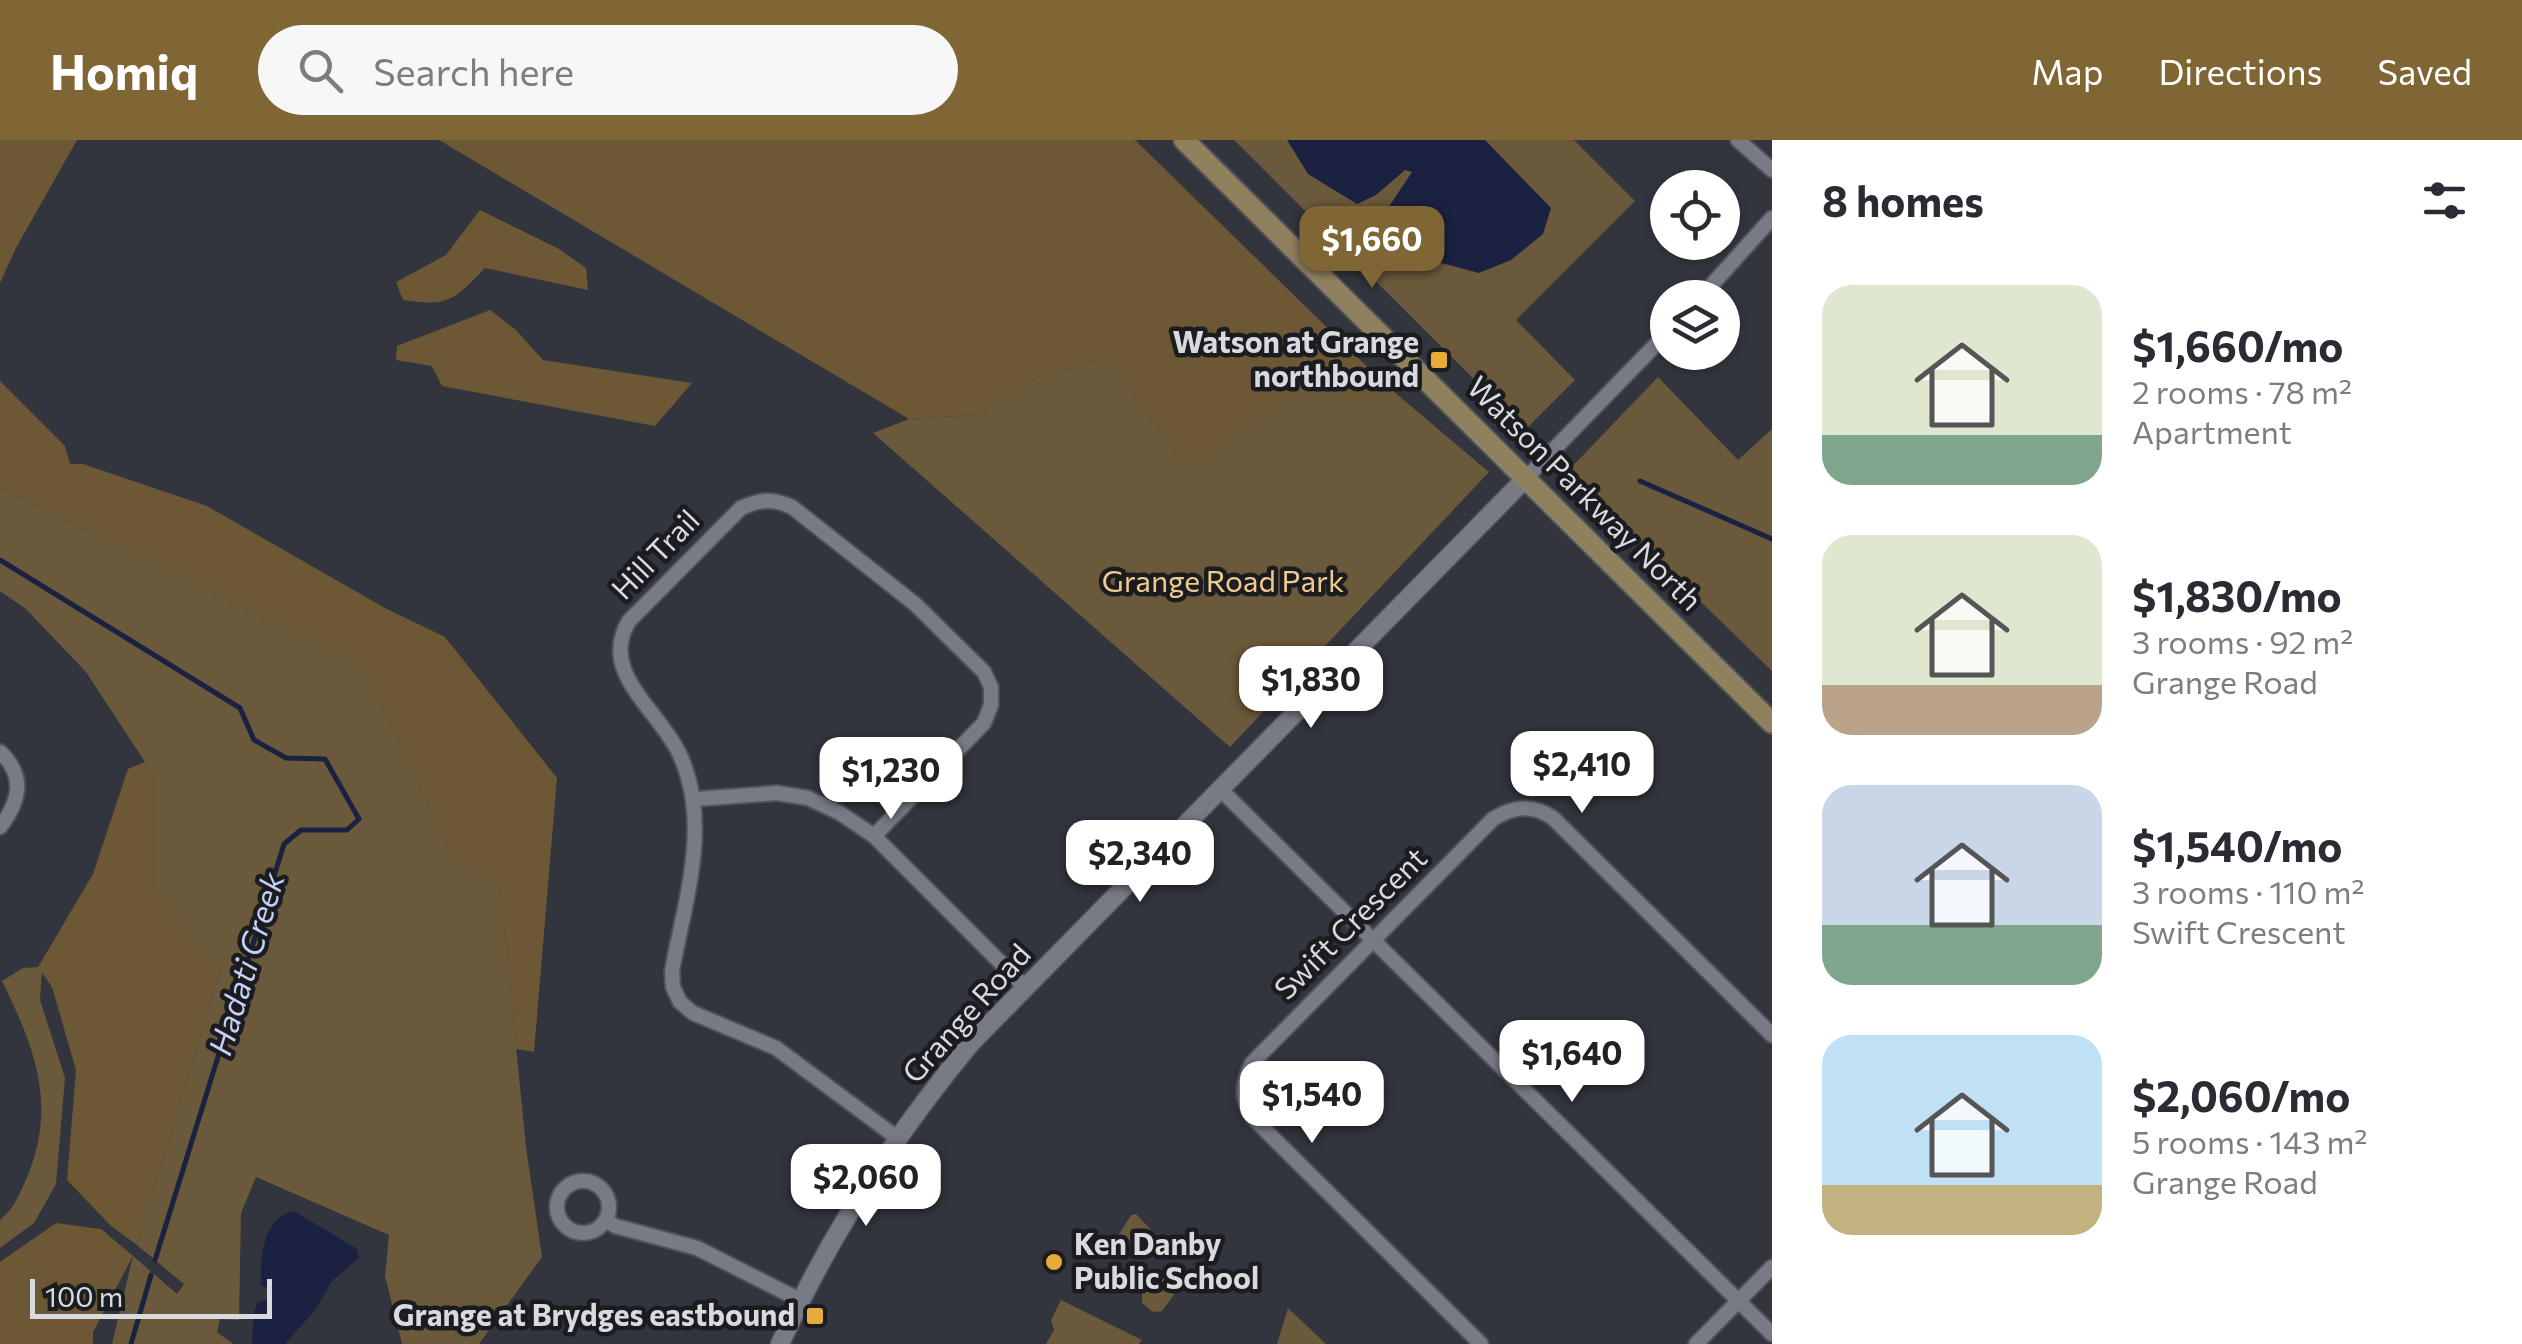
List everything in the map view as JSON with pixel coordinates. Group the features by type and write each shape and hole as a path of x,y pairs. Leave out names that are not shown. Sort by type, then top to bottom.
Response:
{"main road":[{"name":"Watson Parkway North","path":"1184,140 1772,723"}],"street":[{"path":"1738,140 1772,170"},
{"path":"1716,280 1772,218"},
{"name":"Grange Road","path":"780,1344 834,1236 896,1137 972,1043 1650,351"},
{"name":"Hill Trail","path":"874,836 984,723 991,705 991,688 984,672 915,604 792,507 764,499 741,508 629,621 618,638 618,656 624,672 679,753 696,798 693,856 672,971 673,986 680,1002 693,1013 776,1048 896,1137"},
{"path":"0,752 13,765 19,782 18,797 0,827"},
{"path":"1221,790 1772,1334"},
{"path":"696,798 760,794 808,798 840,813 874,836 1025,987"},
{"name":"Swift Crescent","path":"1481,1344 1246,1108 1244,1084 1252,1063 1493,819 1518,808 1532,808 1553,818 1772,1035"},
{"path":"606,1220 615,1226 697,1248 800,1300"},
{"path":"1696,1344 1772,1267"}],"green space":[{"path":"1234,140 1574,140 1635,201 1516,320 1575,380 1525,430"},
{"name":"Grange Road Park","path":"1106,357 1187,469 1315,375 1360,409 1387,386 1489,472 1230,747 873,433 909,419 976,415 1033,380"},
{"path":"1658,377 1738,460 1772,429 1772,671 1567,472"},
{"path":"0,488 363,666 452,856 500,886 526,1147 542,1257 479,1344 402,1344 385,1276 389,1235 256,1177 241,1213 239,1320 220,1319 217,1332 233,1344 112,1344 133,1256 177,1294 184,1284 137,1245 221,969 157,892 157,785 145,762 86,672 26,609 0,591"},
{"path":"38,967 42,971 40,1000 65,1078 56,1184 34,1223 0,1248 0,1220 17,1198 35,1155 41,1104 33,1055 2,981 23,968"},
{"path":"1136,1214 1151,1230 1134,1251 1115,1241 1131,1215"},
{"path":"1160,1275 1178,1289 1162,1311 1153,1312 1142,1303 1142,1294"},
{"path":"1061,1300 1142,1340 1139,1344 1046,1344 1054,1330 1051,1320"},
{"path":"1288,1308 1326,1344 1277,1344"}],"shaded area":[{"path":"0,140 77,140 0,283"},
{"path":"439,140 1135,140 1387,386 1360,409 1314,376 1187,470 1106,357 1033,380 976,415 909,419"},
{"path":"480,210 559,249 586,268 588,290 485,268 450,299 403,300 396,282 446,255"},
{"path":"490,310 516,330 543,360 692,383 655,426 442,386 432,366 396,360 397,346"},
{"path":"0,381 65,446 70,464 83,464 207,506 385,608 445,637 557,778 534,1052 516,1049 500,887 452,856 363,666 0,488"},
{"path":"145,762 157,784 157,892 221,969 137,1245 111,1226 67,1180 76,1070 52,987 38,967 93,874 128,769"},
{"path":"56,1223 101,1229 133,1256 93,1332 93,1344 0,1344 0,1262"}],"water":[{"path":"1287,140 1485,140 1551,208 1543,234 1511,260 1479,273 1411,255 1385,238 1380,220 1412,172 1405,170 1376,195 1357,204 1308,174"},
{"path":"294,1211 357,1249 359,1258 332,1281 316,1309 285,1344 252,1344 254,1311 258,1302 270,1299 270,1289 261,1285 266,1240 276,1221"}],"waterway":[{"path":"1640,481 1772,539"},
{"name":"Hadati Creek","path":"0,560 240,708 254,740 286,758 325,759 359,819 347,830 301,830 284,844 155,1260"},
{"name":"Hadati Creek","path":"131,1344 151,1275"}],"place":[{"name":"Watson at Grange northbound","path":"1439,360"},
{"name":"Ken Danby Public School","path":"1054,1262"},
{"name":"Grange at Brydges eastbound","path":"815,1316"}]}
